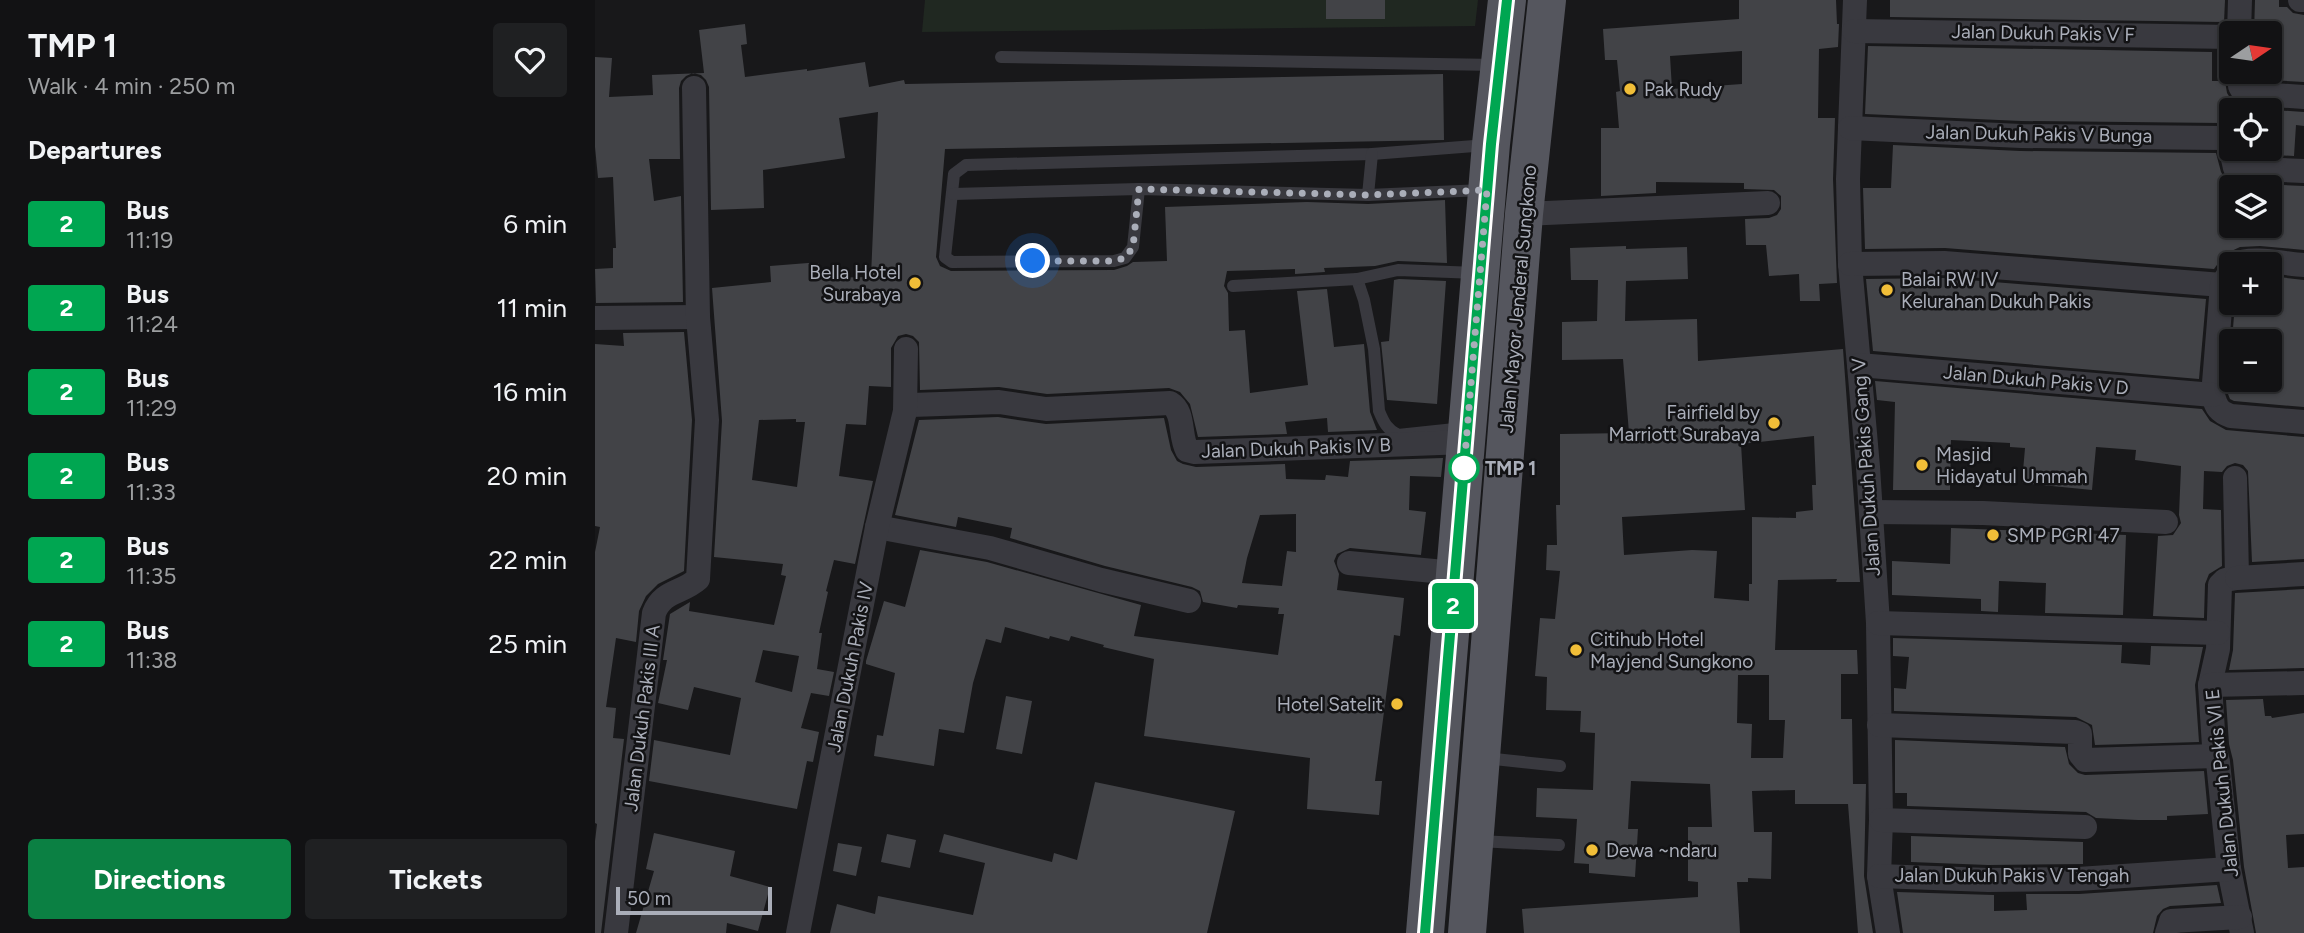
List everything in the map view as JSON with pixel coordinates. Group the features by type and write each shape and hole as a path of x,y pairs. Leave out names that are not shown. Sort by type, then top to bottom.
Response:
{"main road":[{"name":"Jalan Mayor Jenderal Sungkono","path":"1425,933 1491,144 1507,0"},
{"name":"Jalan Mayor Jenderal Sungkono","path":"1467,933 1524,217 1547,0"},
{"path":"1486,208 1504,225 1524,217"}],"street":[{"name":"Jalan Dukuh Pakis Gang V","path":"1855,0 1848,179 1850,264 1878,623 1881,820 1878,876 1888,933"},
{"path":"2239,21 2240,0"},
{"name":"Jalan Dukuh Pakis V F","path":"1854,30 2219,37"},
{"path":"2250,84 2304,97"},
{"path":"595,318 698,317 694,88"},
{"name":"Jalan Dukuh Pakis V Bunga","path":"1850,128 2021,136 2228,139 2234,167 2304,172"},
{"path":"1524,217 1768,203"},
{"path":"1850,264 1944,263 2219,270"},
{"path":"2282,267 2304,265"},
{"path":"2217,403 2227,315"},
{"name":"Jalan Dukuh Pakis III A","path":"616,933 654,613 659,601 683,590 698,579 707,419 698,317"},
{"name":"Jalan Dukuh Pakis IV","path":"799,933 877,527 908,408 906,349"},
{"name":"Jalan Dukuh Pakis V D","path":"1859,365 2217,403 2231,416 2304,422"},
{"name":"Jalan Dukuh Pakis IV B","path":"908,408 999,402 1046,408 1170,402 1179,413 1187,450 1195,452 1467,435"},
{"path":"2235,478 2237,578 2304,574"},
{"path":"1871,512 1983,513 2166,522"},
{"path":"877,527 997,550 1101,580 1189,601"},
{"path":"1349,563 1455,573"},
{"name":"Jalan Dukuh Pakis VI E","path":"2237,578 2225,580 2220,585 2218,649 2210,685 2229,869 2241,925"},
{"path":"1878,623 2218,634"},
{"path":"2210,685 2304,683"},
{"path":"1879,725 2079,732 2080,754 2085,760 2216,756"},
{"path":"1881,820 2085,827"},
{"name":"Jalan Dukuh Pakis V Tengah","path":"1878,876 1988,880 2078,879 2229,869"},
{"path":"2168,933 2171,921 2241,925"}],"lane":[{"path":"1001,57 1501,65"},
{"path":"1139,189 1133,247 1125,258 1114,261 950,262 944,253 954,174 961,167 972,164 1372,154 1491,144"},
{"path":"1368,195 1372,154"},
{"path":"953,194 1139,189 1368,195 1486,208"},
{"path":"1233,286 1357,279 1398,270 1481,274"},
{"path":"1357,279 1367,313 1380,411 1384,423 1390,431 1398,435 1467,435"},
{"path":"1481,758 1560,766"},
{"path":"1474,840 1559,845"}],"shaded area":[{"path":"925,0 1478,0 1475,26 922,32"}],"building":[{"path":"1326,0 1385,0 1385,19 1326,19"},
{"path":"1739,0 1836,0 1838,47 1819,49 1818,118 1835,118 1833,179 1837,283 1819,284 1820,301 1800,301 1799,274 1769,276 1766,245 1746,245 1745,219 1769,218 1777,215 1781,209 1781,196 1774,190 1744,189 1744,183 1656,182 1656,193 1601,196 1601,128 1619,128 1616,92 1620,91 1617,60 1605,60 1603,29 1739,19","holes":["1742,51 1742,84 1672,89 1670,56"]},
{"path":"1890,0 2225,0 2224,21 2219,22 1890,17"},
{"path":"2255,0 2279,0 2279,7 2287,7 2293,13 2304,15 2304,82 2282,81 2282,21 2254,21"},
{"path":"745,24 747,44 741,45 745,77 865,62 869,87 904,80 905,84 1443,74 1444,140 945,149 936,257 940,266 951,271 1114,270 1133,262 1167,261 1165,207 1445,200 1447,263 1398,261 1375,266 1324,268 1325,272 1295,274 1295,269 1227,271 1224,286 1228,293 1229,331 1245,330 1250,393 1308,385 1297,291 1327,289 1334,347 1364,344 1370,412 1377,430 1328,432 1327,418 1285,422 1287,434 1198,437 1190,404 1180,392 1169,388 1047,394 999,387 920,390 919,342 906,334 898,336 891,348 891,387 869,386 866,425 846,424 839,476 873,481 855,564 834,560 826,591 828,592 819,633 822,633 817,669 834,672 829,696 811,693 801,728 819,732 813,762 807,761 797,809 649,781 654,740 730,755 741,698 694,687 688,710 658,703 667,660 663,660 670,614 690,602 689,611 774,625 786,576 781,575 783,564 714,557 722,421 712,288 771,282 770,266 808,263 819,263 820,278 871,277 878,112 839,118 845,158 763,170 764,208 711,210 709,87 701,75 694,73 704,73 699,30","holes":["796,419 796,422 805,422 797,487 752,480 759,420","763,650 799,656 792,692 755,682"]},
{"path":"1868,46 2212,52 2212,81 2226,84 2230,98 2219,98 2219,123 2021,121 1865,114"},
{"path":"595,57 612,58 609,97 653,95 652,75 692,73 681,81 679,88 680,159 649,159 654,201 681,196 683,302 596,303 595,269 613,268 613,248 616,248 613,177 598,178 595,147"},
{"path":"2282,111 2304,112 2304,126 2296,125 2294,156 2282,155"},
{"path":"1893,145 2020,151 2216,153 2223,175 2219,175 2219,238 2282,238 2282,185 2304,186 2304,250 2240,247 2229,252 2219,252 2219,262 2214,269 1945,248 1865,249 1863,188 1891,188"},
{"path":"1687,247 1688,279 1626,281 1625,321 1697,319 1698,361 1843,349 1860,582 1836,582 1837,579 1778,580 1775,650 1857,650 1858,674 1841,674 1841,719 1852,719 1853,784 1866,784 1864,876 1873,933 1858,933 1848,804 1795,804 1795,790 1752,791 1754,832 1772,832 1771,879 1748,878 1748,882 1737,882 1740,933 1524,933 1522,909 1698,897 1698,882 1688,881 1688,827 1712,827 1710,784 1631,781 1628,829 1638,829 1635,877 1589,873 1589,864 1574,863 1577,819 1536,817 1537,788 1593,790 1595,733 1580,732 1581,711 1546,710 1547,677 1535,676 1540,618 1555,619 1560,571 1546,570 1547,545 1557,545 1560,434 1629,433 1623,359 1562,360 1562,322 1597,321 1598,280 1571,280 1570,248","holes":["1814,436 1816,485 1812,485 1813,510 1796,512 1796,518 1752,517 1752,584 1749,584 1749,601 1714,598 1717,551 1624,555 1622,517 1745,510 1741,444","1738,675 1769,675 1769,720 1785,720 1783,758 1751,758 1752,724 1737,723"]},
{"path":"2282,277 2304,280 2304,407 2230,399 2228,392 2282,392 2282,329 2233,329 2234,315 2282,315"},
{"path":"1943,278 2206,299 2199,379 1873,351 1866,279"},
{"path":"1394,280 1446,281 1437,404 1387,400 1381,342 1389,341"},
{"path":"684,332 692,420 684,571 658,584 646,596 639,611 636,642 616,638 606,707 616,708 613,738 624,739 601,933 595,933 595,552 600,527 595,526 595,344 624,346 623,333"},
{"path":"1875,381 2202,409 2210,421 2226,430 2304,437 2304,559 2252,562 2248,471 2243,465 2235,463 2222,472 2204,471 2203,509 2221,510 2222,566 2209,574 2205,584 2204,618 2153,616 2158,536 2173,535 2181,523 2181,466 2135,460 2136,450 2096,447 2092,490 2022,483 2025,448 2010,447 2010,443 1951,440 1950,490 1893,490 1895,402 1877,400"},
{"path":"998,417 1046,424 1164,418 1171,450 1177,461 1183,464 1196,467 1285,464 1286,479 1325,480 1326,475 1348,477 1350,461 1443,458 1441,477 1410,476 1409,510 1426,512 1421,555 1350,548 1337,554 1334,561 1339,574 1337,590 1404,598 1400,636 1394,635 1375,781 1382,781 1379,815 1307,809 1310,758 1144,736 1154,659 1071,636 1069,641 1050,636 1049,639 1005,627 1001,643 986,639 973,683 964,733 939,729 934,766 874,756 877,735 883,736 895,673 866,664 866,661 884,601 905,607 920,550 987,562 1141,605 1134,636 1278,655 1284,614 1278,614 1279,608 1238,605 1237,608 1203,602 1200,591 1192,587 1105,566 1010,538 1012,528 958,517 956,527 895,515 919,420","holes":["1296,514 1296,552 1287,551 1282,586 1242,583 1260,515"]},
{"path":"1951,528 2126,535 2123,615 2045,613 2046,583 1999,581 1998,612 1981,611 1981,599 1892,595 1892,561 1950,564"},
{"path":"2304,589 2304,668 2229,670 2233,650 2235,593"},
{"path":"1893,638 2122,645 2121,663 2150,665 2151,646 2203,647 2195,685 2199,742 2095,745 2092,725 2076,717 1894,711 1894,688 1906,689 1909,657 1893,656"},
{"path":"1006,696 1032,701 1022,754 996,749"},
{"path":"2263,699 2265,716 2272,718 2304,713 2304,834 2286,835 2288,868 2304,867 2304,933 2256,933 2244,867 2226,700"},
{"path":"1895,740 2065,747 2069,764 2078,773 2085,775 2204,771 2208,814 2167,816 2167,820 2138,820 2096,818 2086,812 1907,806 1907,793 1895,793"},
{"path":"1095,782 1235,811 1207,933 830,933 837,904 875,914 878,896 973,915 985,863 939,852 944,834 1052,862 1054,853 1077,860"},
{"path":"654,833 735,851 730,876 770,887 758,931 727,923 726,933 636,933 654,871 646,869"},
{"path":"887,834 916,840 910,868 881,862"},
{"path":"1911,836 2083,842 2083,864 1988,865 1911,862"},
{"path":"838,843 862,847 856,876 833,871"},
{"path":"2217,885 2221,903 2170,906 2163,909 2157,916 2153,933 1903,933 1897,892 1994,895 1994,911 2027,910 2026,894 2079,894"}],"bus line":[{"name":"2","path":"1425,933 1491,144 1507,0"}],"place":[{"name":"Pak Rudy","path":"1630,89"},
{"name":"Bella Hotel Surabaya","path":"915,283"},
{"name":"Balai RW IV Kelurahan Dukuh Pakis","path":"1887,290"},
{"name":"Fairfield by Marriott Surabaya","path":"1774,423"},
{"name":"Masjid Hidayatul Ummah","path":"1922,465"},
{"name":"TMP 1","path":"1464,468"},
{"name":"SMP PGRI 47","path":"1993,535"},
{"name":"Citihub Hotel Mayjend Sungkono","path":"1576,650"},
{"name":"Hotel Satelit","path":"1397,704"},
{"name":"Dewa ~ndaru","path":"1592,850"}],"route":[{"path":"1033,261 1114,261 1125,258 1133,247 1139,189 1368,195 1487,190 1464,468"}]}
